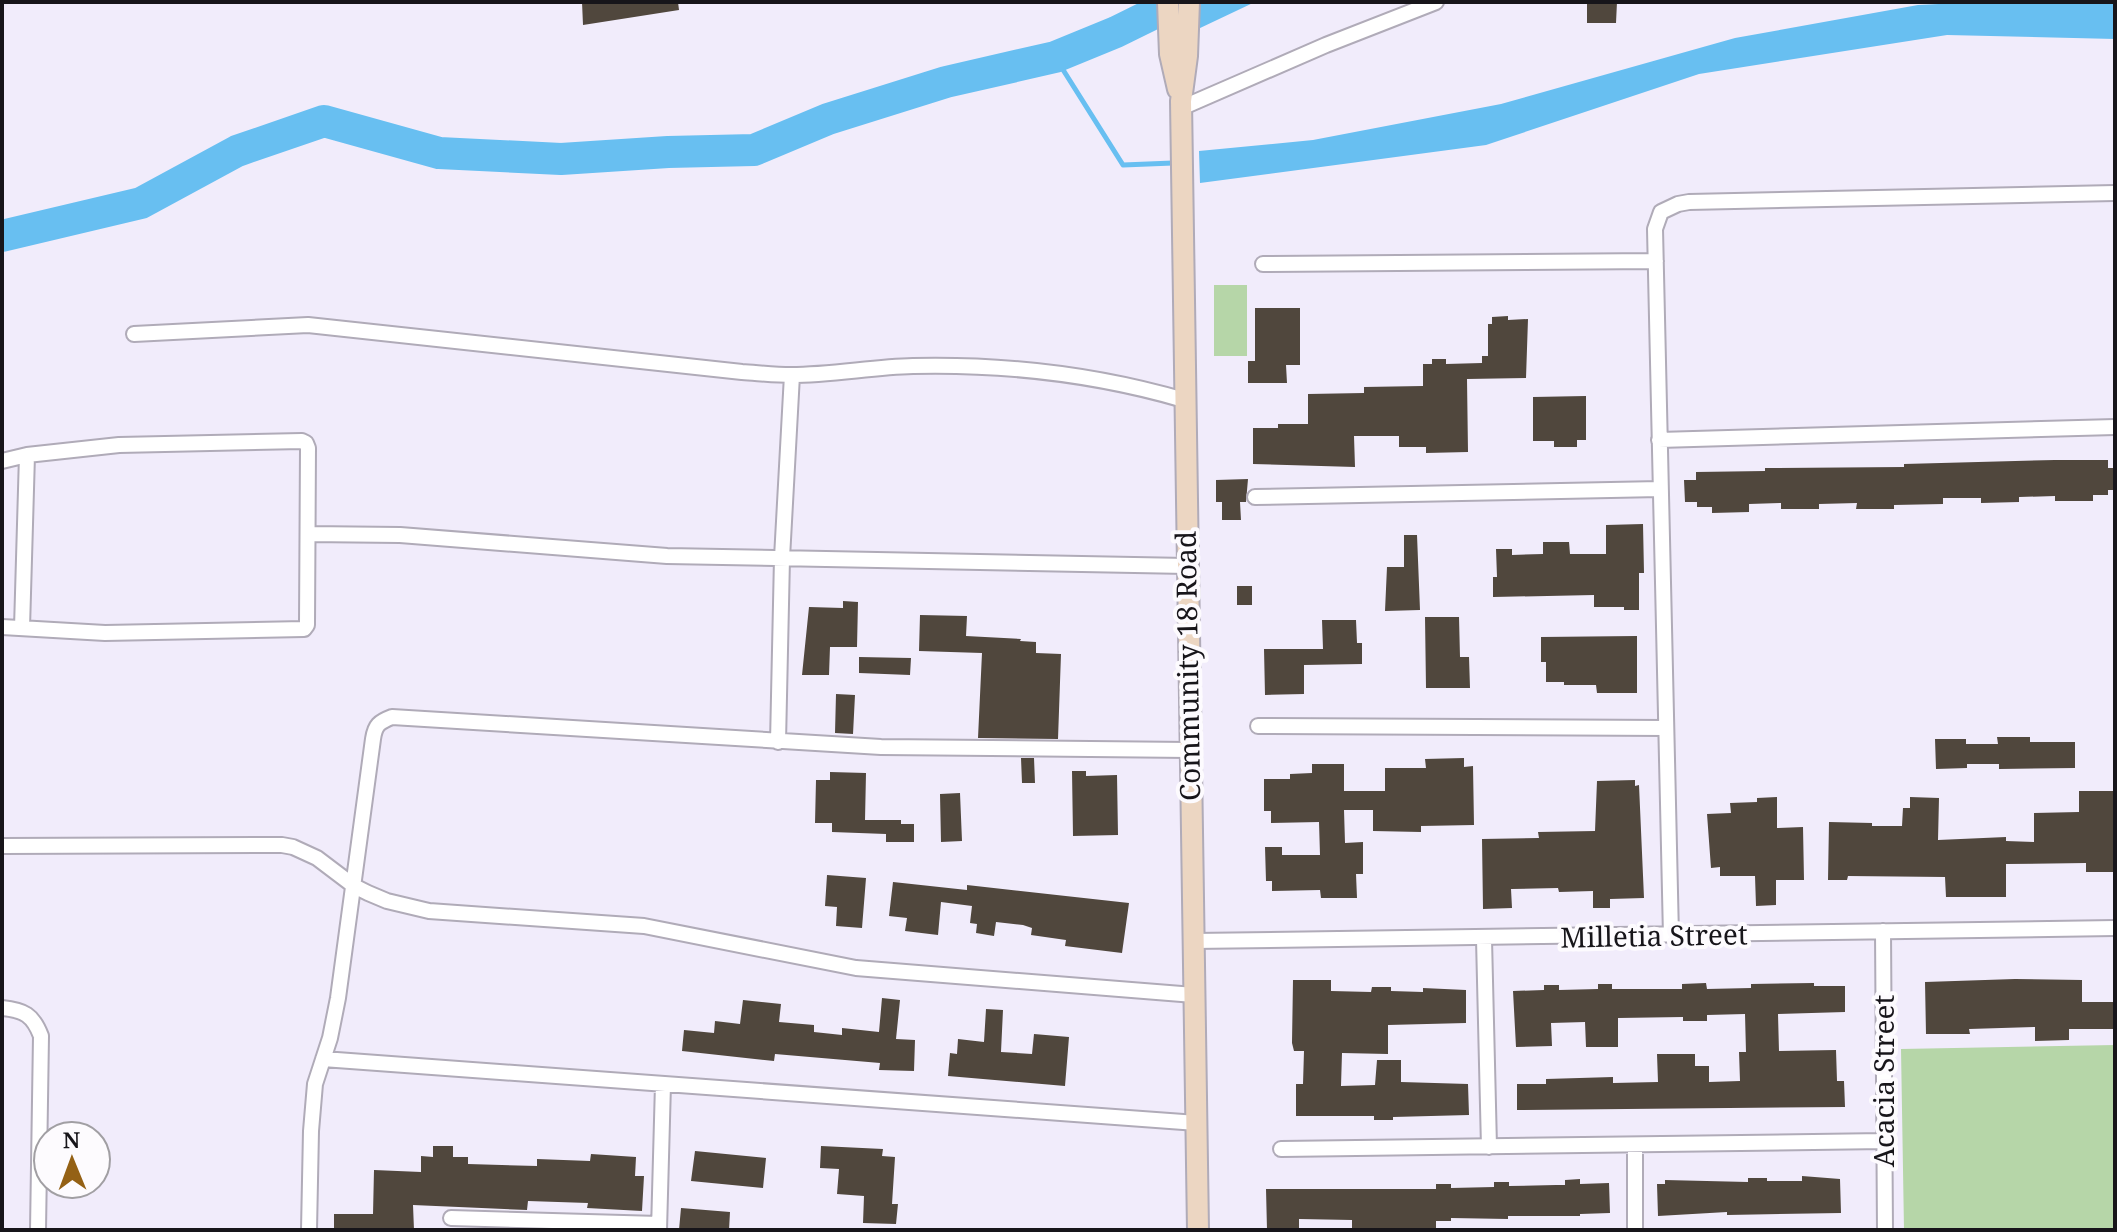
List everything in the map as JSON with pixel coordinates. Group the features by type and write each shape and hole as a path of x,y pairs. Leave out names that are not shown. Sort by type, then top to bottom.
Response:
{"main road":[{"name":"Community 18 Road","path":"1168,2 1179,55 1181,105 1198,1230"},
{"name":"Community 18 Road","path":"1179,55 1189,2"}],"street":[{"path":"1181,105 1436,2"},
{"path":"1671,936 1656,261 1657,220 1661,212 1678,204 2115,193"},
{"path":"1263,264 1656,261"},
{"path":"134,334 308,325 684,367 792,375 908,366 1007,368 1131,385 1184,400"},
{"path":"778,742 782,558 792,375"},
{"path":"1659,440 2115,427"},
{"path":"2,461 27,455 119,445 302,441 308,448 307,625 304,629 105,633 2,627"},
{"path":"22,628 27,455"},
{"path":"1255,497 1660,489"},
{"path":"308,534 400,535 653,555 1187,566"},
{"path":"309,1230 315,1084 334,1021 375,726 382,720 392,717 778,742 952,749 1190,750"},
{"path":"1258,726 1666,728"},
{"path":"2,846 282,845 317,858 354,886 387,901 429,911 644,926 856,968 1194,995"},
{"name":"Milletia Street","path":"1193,941 2115,928"},
{"name":"Acacia Street","path":"1883,931 1885,1230"},
{"path":"1484,939 1489,1147"},
{"path":"2,1008 21,1010 35,1020 41,1036 38,1230"},
{"path":"323,1059 1197,1123"},
{"path":"451,1218 659,1227 663,1084"},
{"path":"1281,1149 1884,1141"},
{"path":"1635,1145 1635,1230"}],"green space":[{"path":"1214,285 1247,285 1247,356 1214,356"},
{"path":"2115,1045 2115,1230 1904,1230 1901,1049"}],"water":[{"path":"1198,2 1255,2 1198,29"},
{"path":"2115,2 2115,39 1947,35 1699,74 1486,145 1200,183 1199,151 1313,140 1501,104 1735,38 1918,5"}],"building":[{"path":"582,2 678,2 679,10 583,25"},
{"path":"1587,2 1617,2 1616,23 1587,23"},
{"path":"1255,308 1300,308 1300,365 1286,365 1287,383 1248,383 1248,361 1255,361"},
{"path":"1508,316 1508,320 1528,319 1526,378 1467,379 1468,452 1426,453 1426,447 1399,447 1399,436 1354,436 1355,467 1253,464 1253,428 1308,424 1308,394 1364,393 1364,387 1423,386 1423,364 1432,364 1432,359 1446,359 1446,364 1482,363 1482,356 1488,356 1488,324 1492,324 1492,317"},
{"path":"1586,396 1586,440 1577,440 1577,447 1554,447 1554,441 1533,441 1533,397"},
{"path":"2108,460 2108,468 2115,468 2115,490 2108,490 2108,495 2093,495 2093,501 2055,501 2055,496 2019,497 2019,502 1981,503 1981,498 1943,498 1943,504 1894,505 1894,509 1856,509 1857,503 1819,504 1819,509 1781,509 1781,503 1749,504 1749,512 1712,513 1712,507 1697,507 1697,502 1685,502 1684,480 1696,480 1696,472"},
{"path":"1248,479 1246,502 1240,502 1241,520 1222,520 1222,502 1216,502 1216,480"},
{"path":"1643,524 1644,573 1639,573 1639,610 1594,607 1594,595 1493,597 1493,577 1497,577 1496,549 1512,549 1512,555 1543,554 1543,542 1569,542 1570,554 1606,554 1606,525"},
{"path":"1404,535 1417,535 1420,610 1385,611 1387,567 1404,567"},
{"path":"1237,586 1252,586 1252,605 1237,605"},
{"path":"843,601 858,602 857,647 830,647 829,675 802,675 809,607 843,608"},
{"path":"920,615 967,616 966,636 1021,639 1036,642 1036,653 1061,654 1058,739 978,738 982,653 919,651"},
{"path":"1425,617 1459,617 1460,657 1469,657 1470,688 1426,688"},
{"path":"1322,620 1356,620 1357,643 1362,643 1362,664 1304,665 1304,694 1265,695 1264,649 1323,649"},
{"path":"1637,636 1637,693 1597,693 1596,685 1546,682 1546,662 1541,662 1541,637"},
{"path":"859,657 911,658 910,675 859,673"},
{"path":"836,694 855,695 853,734 835,733"},
{"path":"1997,737 2030,737 2030,742 2075,742 2075,768 1999,769 1999,764 1967,764 1967,768 1936,769 1935,739 1966,739 1966,744 1998,744"},
{"path":"1021,758 1034,758 1035,783 1022,783"},
{"path":"1464,758 1464,767 1473,766 1474,825 1421,826 1421,832 1373,831 1373,810 1344,810 1345,843 1363,842 1363,874 1356,874 1357,898 1321,898 1320,890 1272,891 1272,881 1266,881 1265,847 1282,847 1282,855 1320,855 1319,822 1271,823 1271,811 1264,811 1264,779 1290,779 1290,774 1312,773 1312,764 1344,764 1344,791 1385,791 1385,768 1426,768 1425,759"},
{"path":"1072,771 1086,771 1086,776 1117,775 1118,835 1073,836"},
{"path":"830,772 866,773 865,820 901,820 901,824 914,824 914,842 886,842 886,834 832,832 832,823 815,823 816,780 830,780"},
{"path":"1635,780 1635,786 1639,785 1644,898 1610,899 1610,908 1593,908 1593,891 1511,889 1512,908 1483,909 1482,839 1539,838 1538,832 1595,831 1597,781"},
{"path":"2079,791 2115,791 2115,872 2086,872 2086,863 2006,864 2006,897 1946,897 1945,877 1848,876 1847,880 1828,880 1829,822 1902,826 1903,808 1910,808 1910,797 1939,798 1938,840 2006,837 2006,841 2034,842 2034,813 2079,812"},
{"path":"960,793 962,841 941,842 940,794"},
{"path":"1777,797 1777,828 1803,827 1804,880 1776,880 1776,905 1756,906 1755,876 1720,876 1720,867 1711,868 1707,814 1731,813 1730,803 1757,802 1757,798"},
{"path":"827,875 866,878 862,928 836,926 837,907 825,906"},
{"path":"893,882 967,890 967,885 1129,903 1122,953 1065,946 1066,940 1031,935 1032,928 1023,925 996,922 994,936 976,933 977,924 970,923 972,906 941,902 938,935 905,931 907,918 889,916"},
{"path":"1293,980 1331,980 1331,991 1371,992 1372,987 1391,987 1391,991 1423,992 1423,988 1466,990 1466,1023 1388,1025 1388,1054 1342,1053 1341,1086 1375,1085 1377,1060 1401,1060 1401,1082 1468,1084 1469,1115 1393,1117 1393,1120 1374,1120 1374,1116 1296,1116 1296,1084 1303,1084 1304,1051 1294,1051 1292,1043"},
{"path":"2082,980 2082,1002 2115,1002 2115,1029 2069,1029 2069,1040 2035,1041 2035,1027 1969,1029 1970,1034 1926,1034 1925,982"},
{"path":"1706,983 1707,989 1751,988 1751,984 1845,986 1845,1012 1778,1014 1779,1051 1836,1050 1837,1081 1844,1081 1845,1107 1517,1110 1517,1084 1546,1084 1546,1079 1613,1077 1613,1083 1658,1082 1657,1054 1695,1054 1695,1066 1709,1066 1709,1082 1740,1081 1739,1052 1746,1052 1745,1014 1707,1015 1707,1021 1683,1021 1683,1017 1618,1018 1618,1047 1586,1047 1585,1022 1551,1023 1552,1046 1516,1047 1513,991 1544,990 1544,985 1559,985 1559,990 1598,989 1598,984 1612,984 1612,989 1682,989 1682,984"},
{"path":"882,998 900,1000 896,1039 915,1040 914,1071 879,1070 880,1063 775,1054 774,1061 682,1051 684,1030 714,1033 715,1021 740,1024 743,1000 781,1004 779,1022 814,1025 814,1032 842,1035 842,1028 879,1032"},
{"path":"986,1009 1003,1010 1001,1052 1032,1054 1034,1034 1069,1037 1065,1086 948,1076 950,1053 957,1054 958,1039 984,1042"},
{"path":"433,1146 453,1146 453,1157 468,1157 468,1164 537,1166 537,1159 590,1161 591,1154 636,1157 635,1176 644,1176 642,1211 587,1208 588,1203 528,1201 527,1210 413,1205 414,1230 334,1230 334,1214 373,1214 374,1170 421,1172 421,1156 433,1157"},
{"path":"821,1146 883,1149 882,1156 895,1157 892,1204 898,1204 896,1224 863,1223 864,1196 837,1194 839,1169 820,1168"},
{"path":"695,1151 766,1158 763,1188 691,1181"},
{"path":"1802,1176 1840,1179 1841,1213 1727,1215 1727,1212 1658,1216 1657,1184 1665,1184 1665,1180 1748,1182 1748,1178 1767,1178 1767,1181 1802,1181"},
{"path":"1580,1179 1580,1184 1609,1183 1610,1213 1508,1216 1508,1219 1451,1218 1451,1221 1436,1221 1436,1230 1352,1230 1352,1220 1299,1219 1299,1230 1267,1230 1266,1189 1436,1189 1436,1184 1451,1184 1451,1188 1494,1187 1494,1182 1509,1182 1509,1186 1565,1185 1565,1180"},
{"path":"681,1208 730,1212 729,1230 679,1230"}],"waterway":[{"path":"2,236 141,203 237,151 324,121 439,153 561,159 754,150 828,119 946,82 1055,57 1177,2"},
{"path":"1055,57 1123,165 1173,163"}]}
